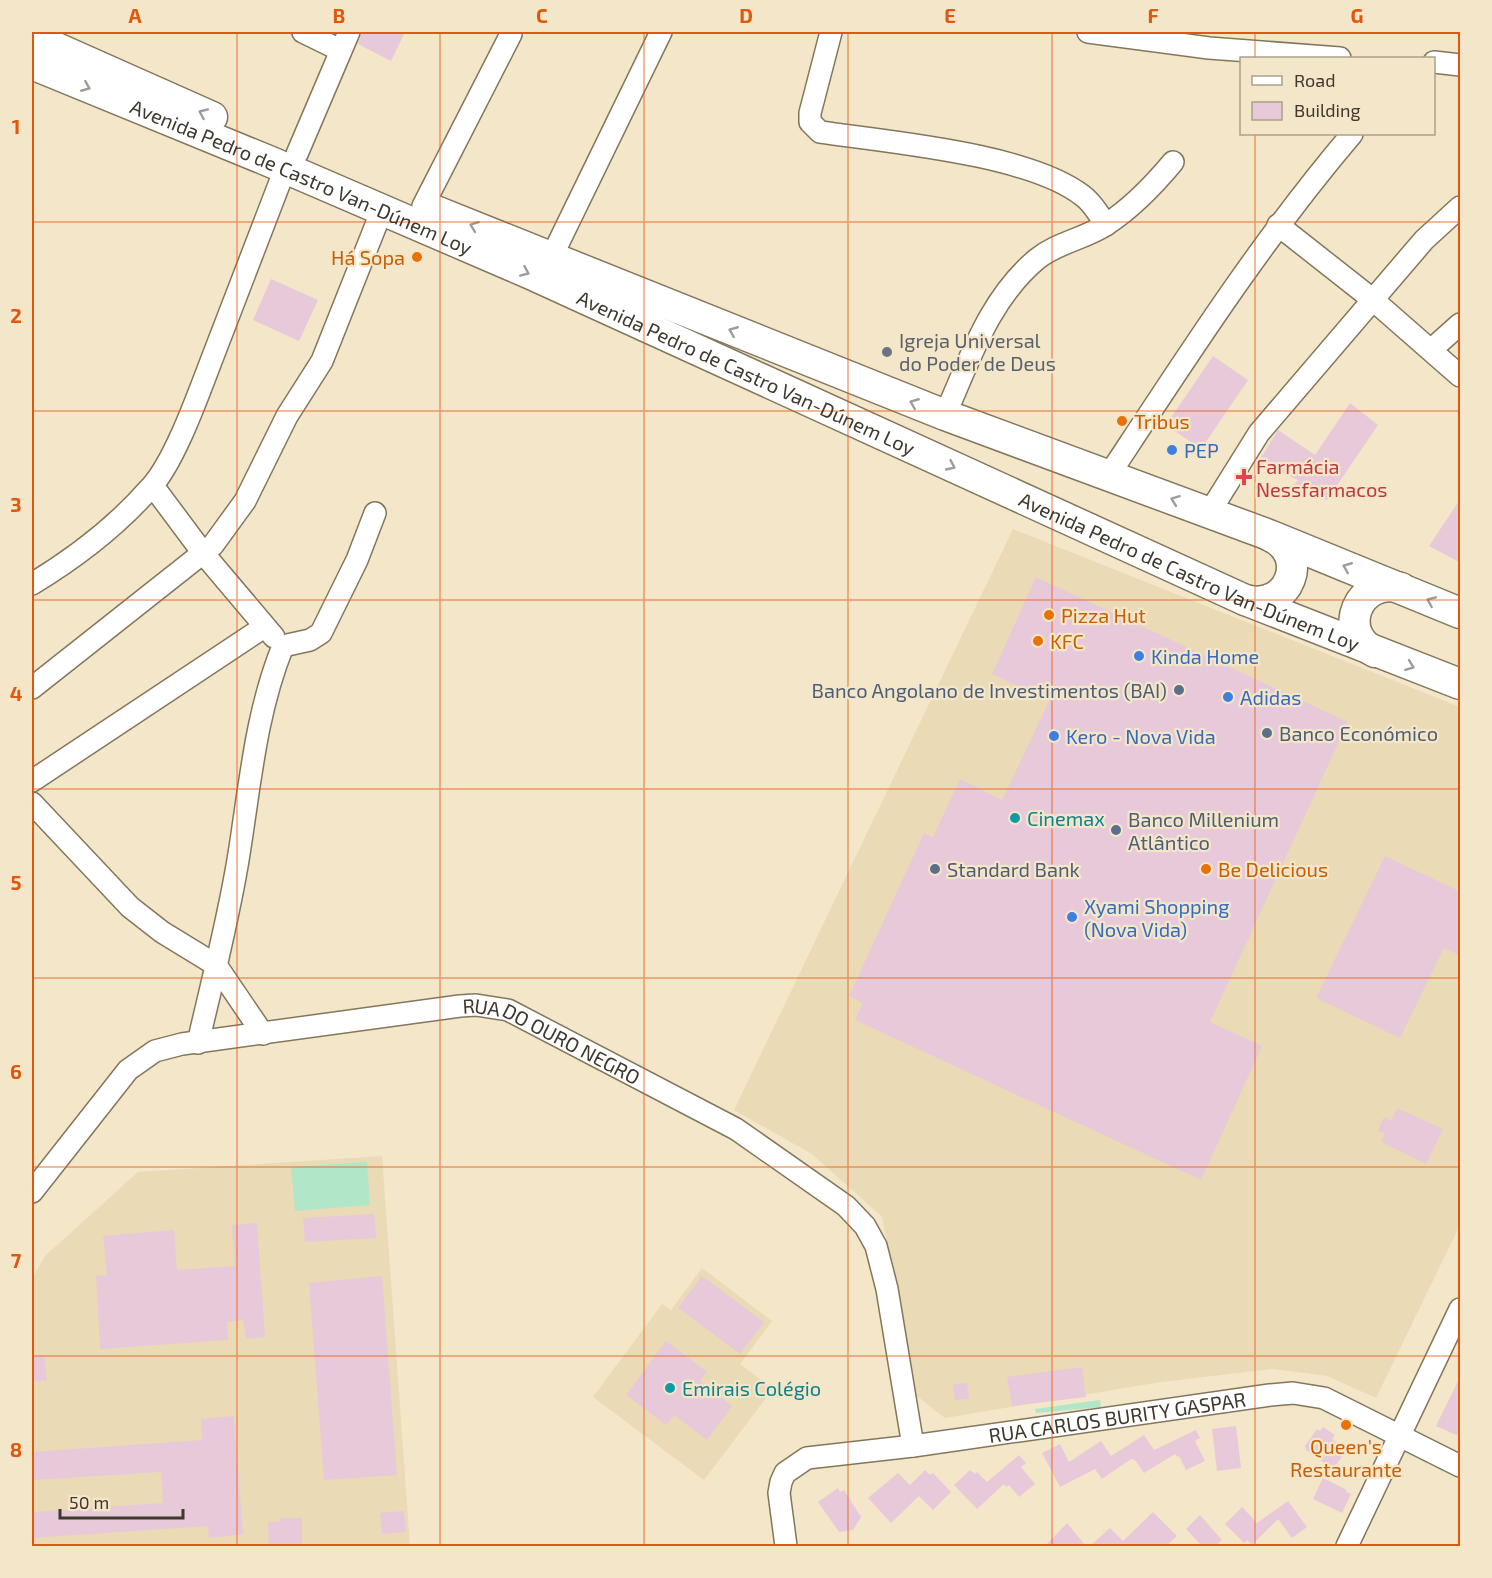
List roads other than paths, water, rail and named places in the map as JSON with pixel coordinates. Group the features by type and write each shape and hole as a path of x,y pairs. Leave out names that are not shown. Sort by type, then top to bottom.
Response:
{"highway":[{"name":"Avenida Pedro de Castro Van-Dúnem Loy","path":"32,38 291,162 382,210 658,330 1136,552 1245,600 1461,684"},
{"name":"Avenida Pedro de Castro Van-Dúnem Loy","path":"32,64 291,162 423,206 945,415 1269,536 1461,613"},
{"path":"1245,600 1256,603 1273,599 1286,588 1291,578 1292,567 1287,550 1269,536"},
{"path":"1377,653 1367,648 1357,634 1354,623 1357,606 1373,590 1390,586 1401,588"}],"street":[{"path":"32,584 74,557 153,486 192,410 291,162 345,41 303,32"},
{"path":"552,256 661,32"},
{"path":"831,32 810,113 810,122 820,132 948,151 1044,174 1084,196 1106,225"},
{"path":"1096,32 1212,40 1333,57"},
{"path":"423,206 511,34"},
{"path":"1435,62 1461,65"},
{"path":"1109,475 1228,294 1278,225 1351,135"},
{"path":"945,415 982,331 997,304 1017,279 1039,258 1060,244 1106,225 1138,201 1173,162"},
{"path":"1209,513 1259,433 1424,240 1461,207"},
{"path":"32,688 213,545 245,501 287,416 322,361 382,210"},
{"path":"1278,225 1372,299 1461,376"},
{"path":"1432,349 1461,324"},
{"path":"153,486 203,553 264,627 283,646"},
{"path":"283,646 310,640 321,633 357,560 375,513"},
{"path":"32,781 264,627"},
{"path":"198,1043 238,861 250,771 264,700 283,646"},
{"path":"32,803 130,907 162,932 216,965 263,1034"},
{"name":"RUA DO OURO NEGRO","path":"32,1192 128,1070 155,1051 169,1046 460,1006 493,1007 524,1017 736,1129 846,1206 865,1226 876,1246 887,1289 913,1446"},
{"path":"1347,1546 1461,1309"},
{"name":"RUA CARLOS BURITY GASPAR","path":"786,1546 779,1493 785,1473 807,1458 913,1446 1293,1393 1324,1398 1461,1466"}],"place":[{"name":"Há Sopa","path":"417,257"},
{"name":"Igreja Universal do Poder de Deus","path":"887,352"},
{"name":"Tribus","path":"1122,421"},
{"name":"PEP","path":"1172,450"},
{"name":"Farmácia Nessfarmacos","path":"1244,477"},
{"name":"Pizza Hut","path":"1049,615"},
{"name":"KFC","path":"1038,641"},
{"name":"Kinda Home","path":"1139,656"},
{"name":"Banco Angolano de Investimentos (BAI)","path":"1179,690"},
{"name":"Adidas","path":"1228,697"},
{"name":"Banco Económico","path":"1267,733"},
{"name":"Kero - Nova Vida","path":"1054,736"},
{"name":"Cinemax","path":"1015,818"},
{"name":"Banco Millenium Atlântico","path":"1116,830"},
{"name":"Standard Bank","path":"935,869"},
{"name":"Be Delicious","path":"1206,869"},
{"name":"Xyami Shopping (Nova Vida)","path":"1072,917"},
{"name":"Emirais Colégio","path":"670,1388"},
{"name":"Queen's Restaurante","path":"1346,1425"}]}
